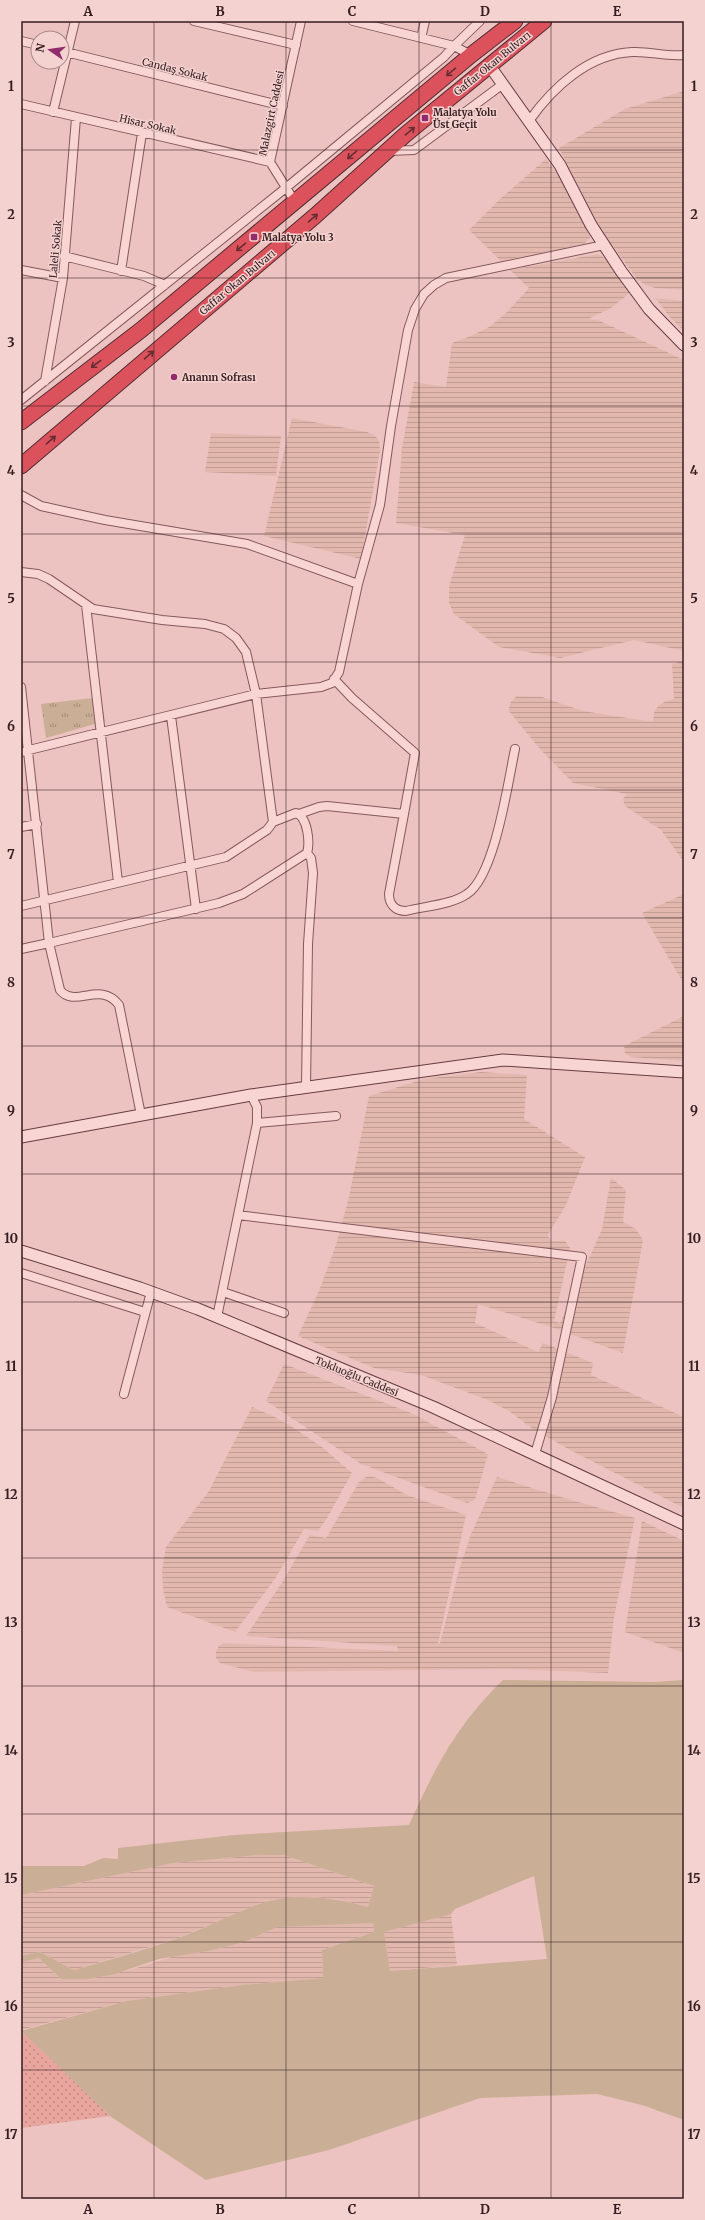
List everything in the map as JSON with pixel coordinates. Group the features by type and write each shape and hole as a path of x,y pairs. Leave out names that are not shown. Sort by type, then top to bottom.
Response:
{"highway":[{"name":"Gaffar Okan Bulvarı","path":"21,422 141,330 471,55 515,21"},
{"name":"Gaffar Okan Bulvarı","path":"21,466 314,216 386,151 544,21"}],"street":[{"path":"70,36 75,21"},
{"path":"194,21 296,45"},
{"name":"Malazgirt Caddesi","path":"295,202 270,162 301,21"},
{"path":"421,38 425,21"},
{"path":"21,400 287,187 444,57 480,21"},
{"path":"358,22 454,46 471,55"},
{"path":"529,121 545,100 562,83 593,63 626,52 640,52 662,56 684,54"},
{"name":"Candaş Sokak","path":"70,53 283,106"},
{"path":"489,66 560,165 591,226 604,245 649,309 684,345"},
{"path":"53,112 61,70"},
{"path":"386,151 414,150 502,84"},
{"name":"Hisar Sokak","path":"21,104 270,162"},
{"name":"Laleli Sokak","path":"45,381 63,278 76,118"},
{"path":"121,270 142,133"},
{"path":"25,751 256,694 321,687 332,683 339,672 358,584 380,505 391,426 408,330 415,309 422,298 434,285 446,278 604,245"},
{"path":"64,256 144,276 165,285"},
{"path":"21,270 63,278"},
{"path":"21,495 41,506 98,518 247,544 358,584"},
{"path":"21,572 38,574 50,579 93,609 162,620 205,624 227,631 240,642 246,652 256,694 273,822"},
{"path":"86,605 102,733 118,882"},
{"path":"334,679 352,698 415,753 389,894 392,905 398,910 406,911 464,896 478,884 484,872 497,835 515,748"},
{"path":"21,687 25,751 37,824 49,943 60,990 64,994 74,998 101,994 110,997 119,1005 141,1115"},
{"path":"171,716 196,909"},
{"path":"21,906 226,857 267,830 273,822 296,813 299,814 319,807 327,806 404,814"},
{"path":"299,814 304,820 307,853 311,858 313,873 308,944 306,1087"},
{"path":"21,827 37,824"},
{"path":"21,949 196,909 243,894 307,853"},
{"path":"21,1137 251,1095 503,1060 684,1072"},
{"path":"217,1317 257,1123 257,1107 251,1095"},
{"path":"257,1123 336,1116"},
{"path":"238,1215 582,1257 552,1397 535,1454"},
{"name":"Tokluoğlu Caddesi","path":"21,1251 151,1292 217,1317 433,1407 684,1524"},
{"path":"21,1273 145,1312"},
{"path":"124,1394 151,1292"},
{"path":"223,1292 284,1313"}],"shaded area":[{"path":"684,91 684,290 655,288 645,285 637,279 601,230 559,148 625,109"},
{"path":"546,159 563,182 590,233 590,238 584,244 501,261 469,230 500,199"},
{"path":"598,254 608,260 631,292 611,308 588,319 598,320 684,360 684,651 634,640 560,658 499,647 454,614 449,603 449,586 465,535 396,523 402,448 414,382 446,387 452,343 489,327 505,314 529,288 510,270"},
{"path":"655,298 684,301 684,331 670,317"},
{"path":"292,418 367,432 374,435 379,440 380,451 361,559 264,536"},
{"path":"211,433 281,436 276,476 205,472"},
{"path":"684,661 684,862 661,830 625,806 623,799 627,794 573,783 539,748 509,711 509,708 511,701 517,696 542,697 583,711 653,722 654,713 658,706 666,701 674,699 672,664"},
{"path":"684,894 684,984 642,913"},
{"path":"684,1016 684,1061 631,1057 625,1053 624,1046"},
{"path":"481,1072 527,1075 524,1119 585,1157 566,1205 547,1236 553,1241 565,1241 570,1248 554,1321 560,1323 602,1229 611,1178 626,1190 623,1222 636,1229 643,1240 623,1353 554,1328 478,1304 475,1323 538,1352 543,1343 593,1363 591,1375 684,1417 684,1508 570,1450 530,1427 509,1411 488,1400 421,1375 374,1368 298,1336 319,1291 336,1245 349,1197 369,1096 424,1079"},
{"path":"284,1364 411,1413 488,1454 475,1500 467,1503 361,1464 266,1401"},
{"path":"252,1407 291,1426 322,1447 352,1473 326,1520 318,1531 304,1529 275,1579 235,1632 167,1607 163,1589 162,1570 166,1547 209,1491"},
{"path":"368,1476 377,1478 407,1495 466,1515 438,1644 440,1643 459,1570 471,1534 497,1477 635,1518 614,1617 608,1673 509,1669 254,1672 220,1663 216,1658 216,1651 219,1646 224,1643 398,1651 397,1646 246,1636 281,1584 310,1535 326,1538 359,1482"},
{"path":"642,1521 684,1541 684,1653 625,1632"},
{"path":"259,1855 284,1855 374,1886 368,1907 341,1900 314,1897 289,1898 264,1903 176,1939 74,1970 40,1952 21,1956 21,1895 173,1863"},
{"path":"451,1914 457,1965 390,1971 384,1932"},
{"path":"373,1923 374,1932 322,1950 323,1978 242,1985 127,2001 21,2030 21,1962 39,1958 61,1979 88,1979 130,1970 175,1956 208,1951 244,1942 277,1927"}],"green space":[{"path":"101,697 105,721 46,738 41,704"},
{"path":"503,1680 654,1682 684,1680 684,2120 642,2105 597,2094 480,2098 329,2150 206,2180 110,2116 21,2031 127,2001 242,1985 323,1978 322,1950 374,1932 373,1923 277,1927 244,1942 208,1951 159,1959 115,1974 88,1979 61,1979 39,1958 21,1962 21,1956 40,1952 74,1970 176,1939 252,1907 276,1900 302,1897 316,1898 342,1901 368,1907 374,1886 284,1855 259,1855 173,1863 21,1895 21,1866 84,1866 103,1858 118,1859 118,1848 234,1835 409,1825 428,1784 448,1748 459,1731 486,1697","holes":["534,1876 547,1959 390,1971 384,1932 451,1914 455,1909"]}],"sand":[{"path":"21,2031 110,2116 21,2128"}],"place":[{"name":"Malatya Yolu Üst Geçit","path":"425,118"},
{"name":"Malatya Yolu 3","path":"254,237"},
{"name":"Ananın Sofrası","path":"174,377"}]}
